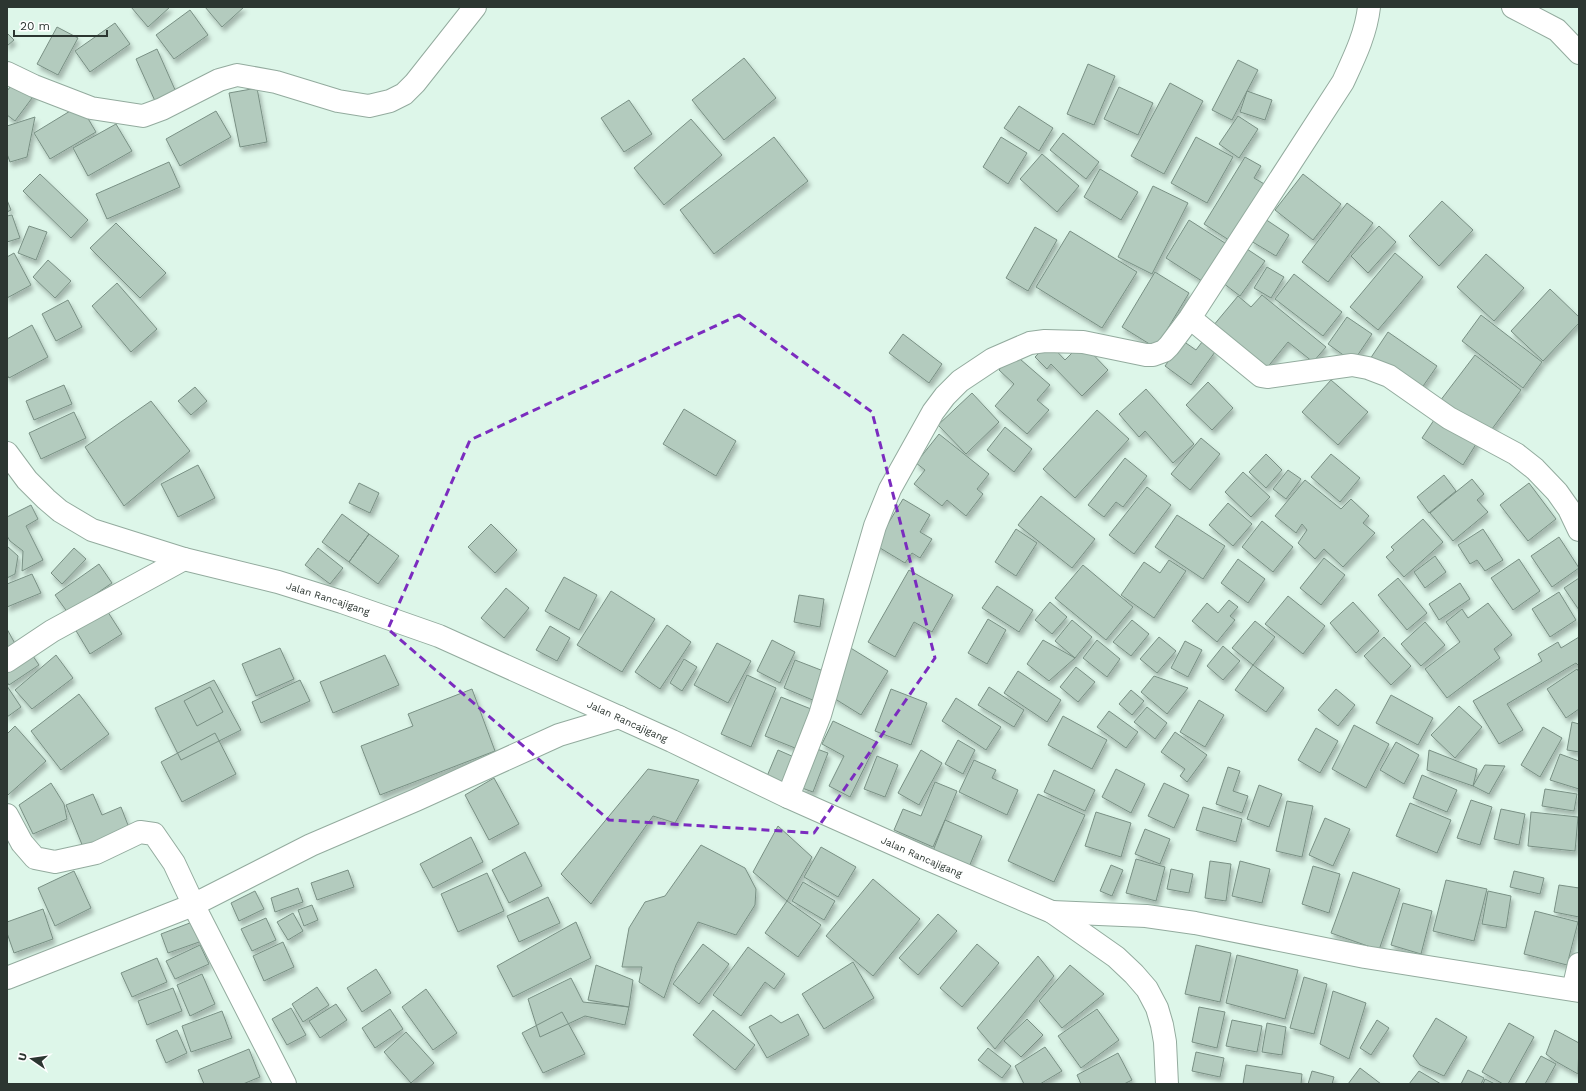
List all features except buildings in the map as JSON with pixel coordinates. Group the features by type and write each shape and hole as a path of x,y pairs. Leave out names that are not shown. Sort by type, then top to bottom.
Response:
{"street":[{"path":"7,72 34,86 91,108 143,116 162,109 219,80 237,75 276,82 338,101 369,106 390,101 404,94 416,84 475,7"},
{"path":"788,797 820,715 875,526 893,483 932,412 960,381 993,359 1018,347 1045,341 1083,342 1146,355 1153,355 1164,351 1190,318 1343,82 1357,53 1365,28 1369,7"},
{"path":"1513,7 1545,22 1557,30 1579,53"},
{"path":"1190,318 1261,376 1267,377 1352,365 1368,368 1389,376 1449,418 1516,454 1535,469 1557,492 1569,509 1579,530"},
{"name":"Jalan Rancajigang","path":"7,453 27,480 60,511 92,530 184,559 278,582 391,618 479,654 732,769 788,797 925,858 1052,912 1116,957 1147,989 1157,1008 1162,1025 1165,1042 1167,1084"},
{"path":"7,661 58,628 184,559"},
{"path":"7,978 193,905 312,845 416,800 559,735 619,718"},
{"path":"7,815 22,843 35,858 55,862 96,853 140,832 154,834 174,863 193,905 286,1084"},
{"path":"1052,912 1146,916 1195,923 1365,957 1576,991 1579,964"}],"highlighted area":[{"path":"739,315 872,412 935,658 814,833 609,820 388,629 470,440"}]}
